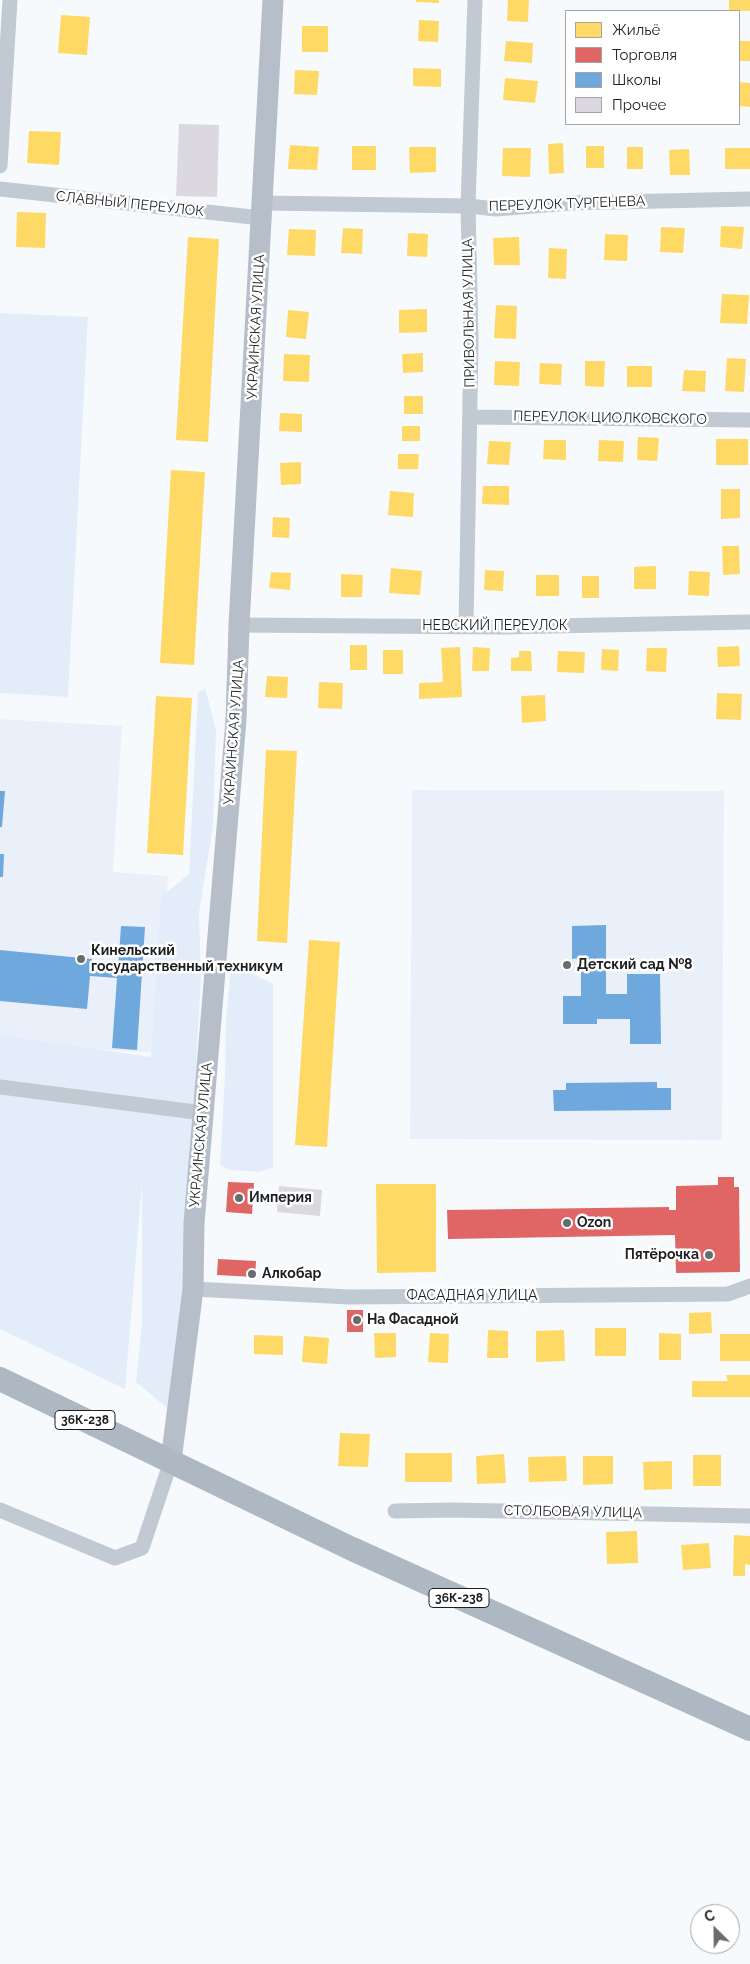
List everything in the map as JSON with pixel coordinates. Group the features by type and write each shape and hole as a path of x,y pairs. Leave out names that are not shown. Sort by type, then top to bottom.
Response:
{"main road":[{"name":"УКРАИНСКАЯ УЛИЦА","path":"171,1461 193,1289 194,1223 236,720 273,0"},
{"name":"36К-238","path":"0,1380 358,1552 750,1729"}],"street":[{"path":"0,166 10,0"},
{"name":"ПРИВОЛЬНАЯ УЛИЦА","path":"466,626 470,416 468,206 475,0"},
{"name":"СЛАВНЫЙ ПЕРЕУЛОК","path":"0,189 262,210"},
{"name":"ПЕРЕУЛОК ТУРГЕНЕВА","path":"262,210 468,206 496,210 570,203 750,199"},
{"name":"ПЕРЕУЛОК ЦИОЛКОВСКОГО","path":"470,416 750,420"},
{"name":"НЕВСКИЙ ПЕРЕУЛОК","path":"240,625 466,626 750,622"},
{"path":"0,1087 203,1113"},
{"name":"ФАСАДНАЯ УЛИЦА","path":"193,1289 359,1297 728,1294 750,1286"},
{"path":"0,1510 115,1558 142,1548 171,1461"},
{"name":"СТОЛБОВАЯ УЛИЦА","path":"395,1511 452,1510 750,1516"}],"shaded area":[{"path":"0,313 88,317 68,697 0,693"},
{"path":"205,688 216,730 213,826 199,913 201,975 177,1416 136,1382 142,1322 142,1184 125,1389 0,1329 0,1035 151,1057 161,897 189,874 198,693"},
{"name":"Кинельский государственный техникум","path":"0,719 122,726 113,872 168,876 157,1053 0,1043"},
{"name":"Детский сад №8","path":"412,790 724,791 722,1140 410,1139"},
{"path":"231,969 251,973 273,984 273,1167 260,1172 230,1170 220,1165 226,1018"}],"building: Жильё":[{"path":"416,0 439,0 439,3 416,2"},
{"path":"508,0 529,0 528,22 507,21"},
{"path":"729,0 750,0 750,11 729,10"},
{"path":"61,15 90,17 87,55 58,53"},
{"path":"419,20 439,21 438,42 418,41"},
{"path":"302,26 328,26 328,52 302,52"},
{"path":"506,41 533,43 532,63 504,61"},
{"path":"740,41 750,41 750,61 740,61"},
{"path":"413,68 441,69 441,87 413,86"},
{"path":"295,70 319,71 317,95 294,94"},
{"path":"505,78 538,81 535,103 503,100"},
{"path":"740,82 750,83 750,107 740,106"},
{"path":"29,131 61,132 59,165 27,163"},
{"path":"563,143 564,173 549,174 548,144"},
{"path":"290,145 319,147 317,170 288,169"},
{"path":"352,146 376,146 376,170 352,170"},
{"path":"586,146 604,146 604,168 586,168"},
{"path":"409,147 436,147 436,172 410,173"},
{"path":"627,147 643,147 643,169 627,169"},
{"path":"503,148 531,148 530,177 502,176"},
{"path":"725,148 750,148 750,169 725,169"},
{"path":"689,149 690,175 670,175 669,150"},
{"path":"17,212 46,213 45,248 16,247"},
{"path":"721,226 744,227 742,249 720,247"},
{"path":"661,227 685,228 683,253 660,252"},
{"path":"343,228 363,229 362,254 341,253"},
{"path":"289,229 316,230 315,256 287,255"},
{"path":"408,233 428,234 427,257 407,256"},
{"path":"605,234 628,235 627,261 604,260"},
{"path":"188,237 219,239 208,442 176,440"},
{"path":"519,237 520,265 494,265 493,238"},
{"path":"549,248 567,249 566,279 548,278"},
{"path":"722,294 749,295 747,324 720,323"},
{"path":"496,305 517,306 516,339 494,338"},
{"path":"427,309 427,332 399,333 399,310"},
{"path":"288,310 309,312 306,339 286,337"},
{"path":"423,353 423,372 403,373 402,354"},
{"path":"284,354 310,355 309,382 283,381"},
{"path":"727,358 746,359 744,392 725,391"},
{"path":"495,361 520,362 519,386 494,385"},
{"path":"585,361 605,361 604,387 585,386"},
{"path":"540,363 562,364 561,385 539,384"},
{"path":"627,366 652,366 652,387 627,387"},
{"path":"684,370 706,371 705,392 682,391"},
{"path":"404,396 423,396 423,414 404,414"},
{"path":"280,413 302,414 302,432 279,431"},
{"path":"402,426 420,426 420,441 402,441"},
{"path":"638,437 659,438 657,461 637,460"},
{"path":"716,439 748,439 748,465 716,465"},
{"path":"544,440 566,440 566,460 543,459"},
{"path":"599,440 624,441 623,462 598,461"},
{"path":"489,441 511,442 509,465 487,464"},
{"path":"398,454 419,454 418,469 398,469"},
{"path":"301,462 301,484 281,485 280,463"},
{"path":"171,470 205,472 194,665 160,663"},
{"path":"483,486 509,486 509,505 482,504"},
{"path":"721,489 740,489 740,518 721,519"},
{"path":"390,491 414,493 413,517 388,515"},
{"path":"273,517 290,518 289,538 272,537"},
{"path":"722,546 739,546 740,574 723,575"},
{"path":"656,566 656,589 634,589 634,567"},
{"path":"391,568 422,571 420,595 389,593"},
{"path":"485,570 504,571 503,591 484,590"},
{"path":"689,571 710,572 709,596 688,595"},
{"path":"271,572 291,573 290,590 269,588"},
{"path":"341,574 363,575 362,597 341,597"},
{"path":"536,575 559,575 559,596 536,596"},
{"path":"582,576 599,576 599,598 582,598"},
{"path":"350,645 367,645 367,670 350,670"},
{"path":"739,646 740,666 718,667 717,647"},
{"path":"460,647 462,697 419,699 419,683 443,682 441,648"},
{"path":"473,647 490,648 489,671 472,671"},
{"path":"647,648 667,648 666,672 646,671"},
{"path":"602,649 619,650 618,671 601,670"},
{"path":"383,650 403,650 403,674 383,674"},
{"path":"519,651 531,651 532,671 511,671 511,658 519,657"},
{"path":"558,651 585,652 584,673 557,672"},
{"path":"267,676 288,677 287,698 265,697"},
{"path":"319,682 343,683 342,709 318,708"},
{"path":"717,693 742,694 741,720 716,719"},
{"path":"545,695 546,721 522,723 521,696"},
{"path":"156,696 192,698 183,855 147,853"},
{"path":"266,750 297,751 287,943 257,941"},
{"path":"309,940 340,942 327,1147 295,1145"},
{"path":"376,1184 436,1184 436,1272 377,1273"},
{"path":"711,1312 712,1333 689,1334 689,1313"},
{"path":"595,1328 626,1328 626,1356 595,1356"},
{"path":"488,1330 508,1331 508,1358 487,1358"},
{"path":"564,1330 565,1361 536,1362 536,1331"},
{"path":"374,1333 396,1333 396,1357 375,1358"},
{"path":"430,1333 449,1334 448,1363 428,1362"},
{"path":"659,1333 681,1334 681,1360 659,1360"},
{"path":"720,1334 750,1334 750,1361 720,1361"},
{"path":"254,1335 283,1336 283,1355 254,1354"},
{"path":"304,1336 329,1338 327,1364 302,1362"},
{"path":"726,1375 750,1375 750,1397 692,1397 692,1381 728,1381"},
{"path":"340,1433 370,1434 368,1467 338,1466"},
{"path":"405,1453 452,1453 452,1482 405,1482"},
{"path":"504,1454 506,1483 477,1484 476,1456"},
{"path":"693,1455 721,1455 721,1486 693,1486"},
{"path":"566,1456 567,1481 529,1482 528,1457"},
{"path":"583,1456 613,1456 613,1484 583,1485"},
{"path":"672,1461 672,1489 644,1490 643,1462"},
{"path":"637,1531 638,1563 607,1564 606,1532"},
{"path":"734,1535 750,1536 750,1565 745,1564 745,1576 733,1576"},
{"path":"709,1543 711,1568 683,1570 681,1545"}],"building: Торговля":[{"path":"718,1177 734,1177 734,1187 739,1187 740,1272 676,1273 675,1235 448,1239 447,1210 669,1207 669,1210 676,1210 676,1186 718,1185"},
{"path":"228,1182 254,1183 252,1214 226,1212"},
{"path":"218,1259 256,1261 255,1277 217,1275"},
{"path":"347,1310 363,1310 363,1332 347,1332"}],"building: Школы":[{"path":"0,791 5,791 2,827 0,827"},
{"path":"0,854 4,854 3,877 0,877"},
{"path":"606,925 606,994 627,994 627,974 660,974 661,1044 630,1044 630,1019 597,1019 597,1024 563,1024 563,996 581,996 581,958 572,959 572,926"},
{"path":"121,926 145,927 137,1050 112,1048 117,978 90,976 87,1009 0,1001 0,950 92,959 91,967 118,970"},
{"path":"657,1082 657,1088 671,1088 671,1110 554,1111 553,1090 566,1090 566,1083"}],"building: Прочее":[{"path":"179,124 219,125 217,197 176,196"},
{"path":"279,1186 322,1190 320,1216 277,1212"}],"place":[{"name":"Кинельский государственный техникум","path":"81,959"},
{"name":"Детский сад №8","path":"567,965"},
{"name":"Империя","path":"239,1198"},
{"name":"Ozon","path":"567,1223"},
{"name":"Пятёрочка","path":"709,1255"},
{"name":"Алкобар","path":"252,1274"},
{"name":"На Фасадной","path":"357,1320"}]}
